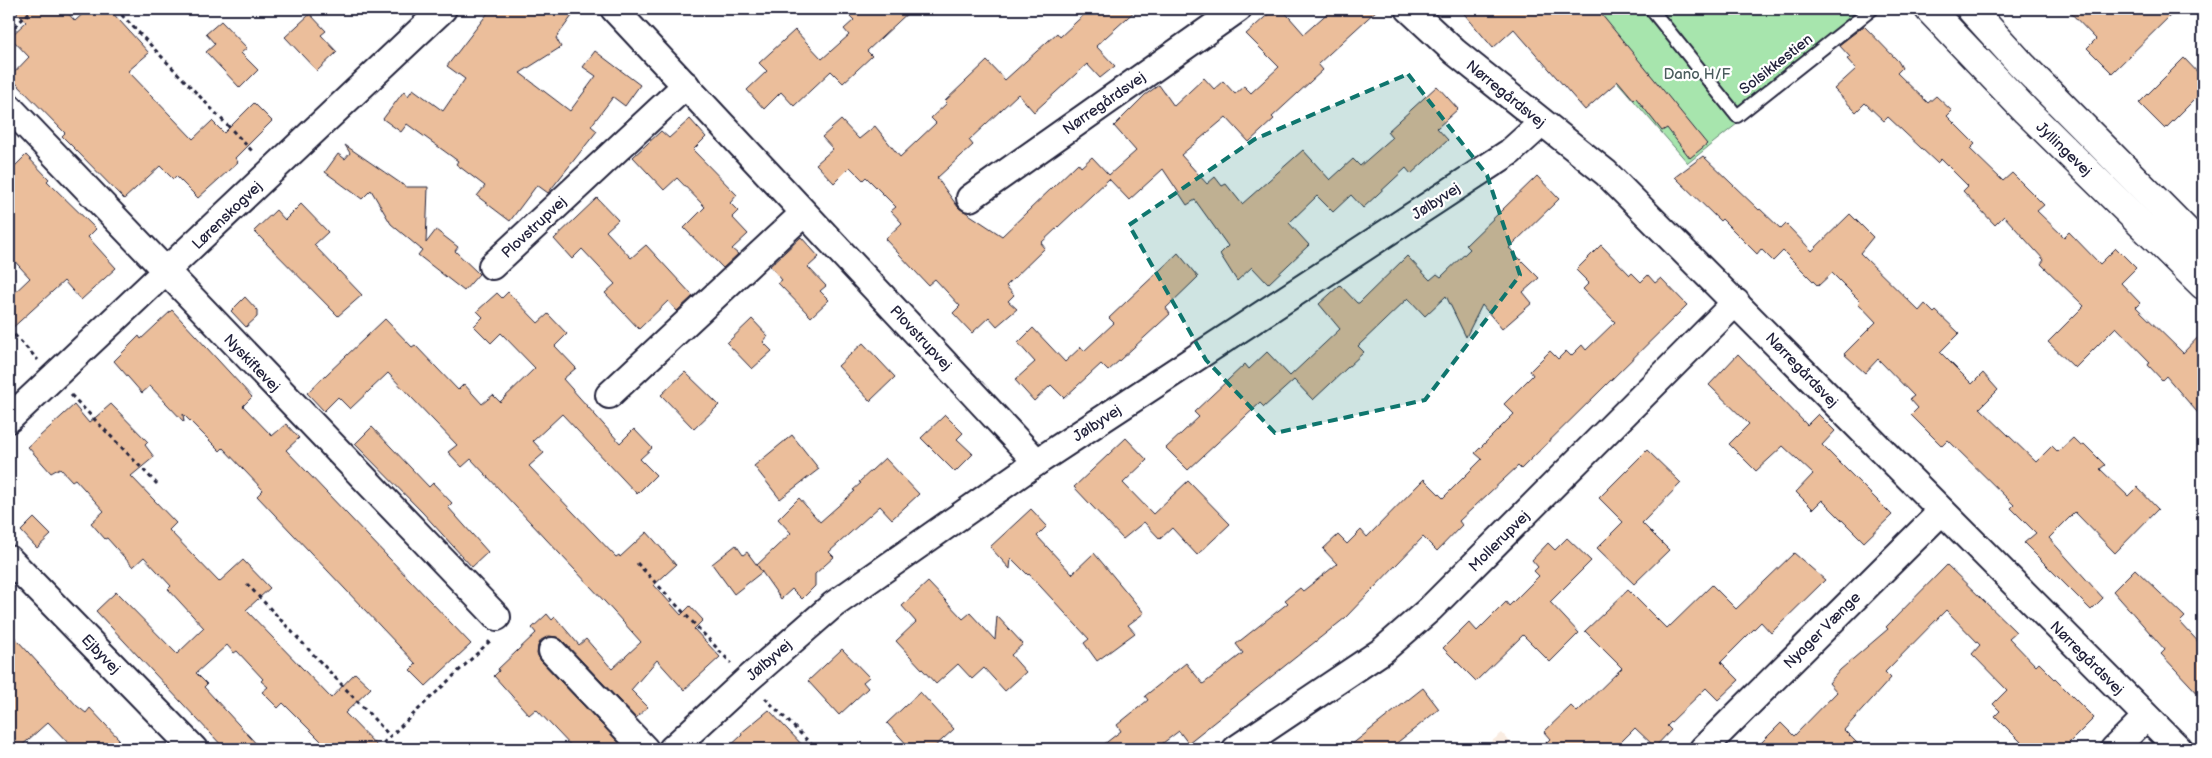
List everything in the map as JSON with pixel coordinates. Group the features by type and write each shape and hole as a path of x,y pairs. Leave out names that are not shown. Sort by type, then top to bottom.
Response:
{"street":[{"name":"Lørenskogvej","path":"9,419 442,9"},
{"name":"Plovstrupvej","path":"614,9 1038,462"},
{"name":"Nørregårdsvej","path":"970,198 1238,9"},
{"name":"Nørregårdsvej","path":"1409,9 1455,52 1606,174 1736,302 2179,749"},
{"name":"Jyllingevej","path":"1929,9 2026,111 2203,285"},
{"name":"Jyllingevej","path":"1971,9 2020,64 2203,248"},
{"name":"Plovstrupvej","path":"492,266 686,85"},
{"name":"Nyskiftevej","path":"9,107 497,617"},
{"name":"Jølbyvej","path":"672,749 833,605 1038,462 1510,152 1542,123"},
{"path":"609,395 804,213"},
{"name":"Mollerupvej","path":"1236,749 1382,651 1430,609 1736,302"},
{"name":"Nyager Vænge","path":"1703,749 1942,511"},
{"name":"Ejbyvej","path":"12,570 194,749"},
{"path":"552,651 645,749"},
{"path":"2114,749 2146,717"}],"lane":[{"name":"Solsikkestien","path":"1651,9 1737,116 1872,9"}],"path":[{"path":"9,32 33,9"},
{"path":"116,9 272,171"},
{"path":"9,329 157,484"},
{"path":"637,563 747,680 816,749"},
{"path":"247,584 390,736"},
{"path":"377,749 492,639 497,617"}],"highlighted area":[{"path":"1408,74 1487,175 1520,275 1425,400 1275,433 1206,360 1129,225 1255,139"}],"shaded area":[{"path":"1502,733 1516,749 1482,749"}],"green space":[{"name":"Dano H/F","path":"1554,9 1881,9 1688,163"}],"building":[{"path":"13,9 64,9 75,21 88,9 109,9 149,53 128,71 193,139 212,121 224,133 254,103 272,121 235,158 238,162 198,198 176,176 173,179 160,166 124,199 62,136 65,133 10,77 29,57 10,37 26,22"},
{"path":"491,9 577,9 556,38 561,47 520,73 570,111 596,76 583,67 595,51 640,85 625,106 613,97 591,126 597,131 548,193 537,185 510,221 477,196 485,186 456,164 458,161 407,124 401,132 383,119 404,91 408,96 413,89 443,111 465,79 447,66"},
{"path":"843,9 912,9 867,51 872,56 843,83 831,71 794,106 781,92 764,109 747,90 767,71 759,63 795,30 822,59 849,35 844,29 854,20"},
{"path":"1090,9 1137,9 1096,46 1115,66 1100,78 1087,64 1034,112 1018,94 969,140 973,145 937,178 958,207 1002,236 1078,163 1081,167 1092,157 1109,175 1136,151 1114,126 1145,95 1159,85 1174,106 1204,78 1214,89 1223,81 1235,94 1244,86 1251,93 1279,67 1246,34 1274,9 1282,9 1304,34 1332,9 1378,9 1318,64 1323,70 1272,117 1274,119 1249,142 1226,117 1181,155 1207,184 1215,177 1222,186 1226,184 1242,204 1303,150 1330,180 1353,159 1360,166 1392,138 1387,132 1437,86 1458,109 1437,128 1448,140 1411,174 1406,168 1363,208 1351,195 1333,212 1317,196 1289,223 1309,245 1268,284 1252,267 1237,281 1220,254 1228,246 1195,200 1187,205 1163,169 1129,200 1109,179 1041,243 1045,248 1006,286 1014,295 1008,301 1017,309 997,326 989,317 972,333 953,313 960,306 935,279 928,285 885,239 902,223 891,211 896,207 866,177 863,180 850,167 834,183 816,164 833,149 822,137 841,120 859,139 875,126 900,157 936,123 931,118 947,103 945,101 987,61 1005,80 1057,33 1060,37"},
{"path":"1460,9 1597,9 1707,144 1690,158 1667,128 1662,131 1636,98 1634,100 1618,81 1585,110 1514,29 1493,48"},
{"path":"2067,9 2177,9 2112,73 2087,48 2096,39"},
{"path":"310,14 326,31 321,35 337,52 317,71 285,37"},
{"path":"221,21 247,48 241,53 258,70 240,88 206,52 215,44 206,34"},
{"path":"1864,26 1898,61 1902,68 1897,73 1928,103 1936,96 1952,111 1947,116 1975,144 1970,149 2003,181 2012,173 2044,205 2037,211 2064,237 2069,232 2100,264 2116,248 2136,268 2121,283 2140,303 2136,307 2183,353 2203,332 2203,419 2166,376 2162,380 2148,365 2150,362 2116,327 2075,368 2048,342 2084,306 2041,264 2044,260 2004,216 1995,225 1963,191 1968,186 1941,159 1937,163 1888,117 1884,121 1865,103 1856,112 1834,89 1856,69 1847,59 1850,57 1839,45"},
{"path":"2184,58 2203,78 2203,91 2165,129 2139,103"},
{"path":"690,119 706,137 693,150 737,195 730,203 738,211 732,217 748,234 732,249 738,254 723,268 684,228 705,207 677,178 664,190 633,157 661,131 669,138"},
{"path":"345,145 406,187 428,187 426,243 436,230 458,247 455,251 479,274 464,291 418,255 422,250 391,224 371,190 362,199 325,172 338,154 345,159 350,153"},
{"path":"26,155 49,179 47,181 96,229 88,237 116,268 81,300 64,281 9,331 9,298 30,278 9,255 9,172"},
{"path":"1703,156 1759,210 1781,229 1786,224 1812,251 1850,214 1873,237 1860,253 1919,311 1925,304 1934,313 1936,311 1959,333 1940,352 1972,384 1983,373 1998,390 1980,408 2036,462 2052,446 2058,452 2073,438 2081,446 2084,444 2105,465 2100,469 2128,496 2137,487 2158,509 2115,553 2075,512 2049,538 2103,598 2091,610 2024,543 2036,533 2011,508 2014,505 1948,440 1942,446 1911,415 1918,408 1910,399 1914,396 1878,359 1865,373 1844,354 1876,322 1858,303 1860,301 1832,273 1818,286 1783,251 1773,261 1761,249 1757,254 1722,219 1720,221 1675,177"},
{"path":"1537,176 1559,199 1509,248 1539,278 1523,292 1532,303 1502,329 1482,305 1466,337 1446,296 1425,316 1408,298 1358,346 1364,352 1313,400 1294,380 1264,407 1260,403 1188,470 1166,448 1199,417 1194,412 1245,364 1249,369 1267,352 1290,376 1340,329 1319,304 1340,285 1359,303 1407,256 1430,280 1437,274 1441,277 1470,249 1466,245"},
{"path":"597,198 618,220 606,231 631,258 646,245 693,296 677,311 668,301 639,329 605,293 615,284 582,249 572,259 554,239"},
{"path":"301,204 328,232 314,245 362,295 338,316 254,231 276,210 285,220"},
{"path":"801,237 819,257 808,267 826,286 820,291 829,300 811,317 778,283 782,280 770,266"},
{"path":"1601,245 1630,275 1632,273 1641,282 1648,275 1655,283 1661,278 1687,305 1521,469 1518,466 1459,521 1462,525 1437,551 1423,537 1345,618 1188,743 1179,731 1155,749 1098,749 1121,731 1117,725 1148,700 1145,696 1186,663 1203,684 1243,653 1236,644 1288,603 1285,600 1300,588 1303,591 1337,564 1323,549 1338,535 1347,544 1361,530 1367,537 1424,479 1443,498 1482,459 1475,453 1514,414 1504,404 1533,375 1530,371 1550,351 1558,359 1566,351 1571,356 1582,345 1586,350 1615,322 1583,289 1589,283 1576,270"},
{"path":"1178,253 1198,277 1166,308 1170,314 1108,371 1101,364 1064,398 1051,385 1034,401 1015,380 1035,362 1018,343 1033,328 1065,362 1081,347 1084,351 1114,323 1109,318"},
{"path":"508,292 538,323 548,314 567,334 555,346 576,368 563,379 620,443 634,429 652,448 640,459 656,475 637,494 562,414 533,441 544,453 529,466 616,557 619,555 620,557 647,532 676,565 654,585 681,615 690,606 703,620 694,629 720,657 684,690 657,660 631,690 648,707 636,718 562,640 549,636 541,640 537,654 541,661 625,749 574,749 536,709 529,715 494,676 499,671 498,669 536,633 532,628 547,614 552,620 555,617 579,645 586,639 612,669 641,642 471,459 462,467 448,452 457,445 388,373 350,409 338,397 324,411 307,393 385,319 412,347 415,345 458,390 464,384 482,404 493,395 500,402 535,368 501,333 491,343 474,326 483,317 477,311 497,293 502,298"},
{"path":"245,297 257,310 257,317 246,327 231,311"},
{"path":"172,310 252,397 243,406 272,436 286,424 299,438 286,450 471,644 426,686 410,670 416,664 257,496 263,490 223,448 220,451 183,414 184,422 150,386 142,393 114,361 139,336 141,339"},
{"path":"752,319 768,336 763,342 772,351 752,369 727,343"},
{"path":"863,343 895,377 870,401 838,366"},
{"path":"1738,354 1807,425 1818,414 1835,431 1822,445 1892,515 1864,542 1822,500 1813,509 1796,492 1813,474 1783,446 1756,471 1729,444 1749,424 1709,385"},
{"path":"685,372 719,405 694,429 661,395"},
{"path":"111,404 148,442 145,445 154,457 131,476 176,523 169,530 219,582 243,560 270,588 246,610 331,698 355,673 371,688 345,713 380,749 329,749 283,703 278,708 262,692 268,687 261,681 263,679 237,651 234,653 227,645 196,673 207,684 204,687 261,749 225,749 96,611 116,592 177,654 204,628 168,589 171,586 144,557 133,567 91,523 104,511 75,479 72,481 60,468 51,473 28,447 74,405 89,423"},
{"path":"945,415 963,433 957,439 973,454 955,472 921,438"},
{"path":"372,427 429,487 433,483 452,503 448,507 488,552 472,567 423,513 355,444"},
{"path":"792,435 819,469 780,499 754,466"},
{"path":"1126,438 1147,460 1123,483 1153,514 1188,481 1230,524 1197,555 1172,528 1160,539 1144,522 1123,539 1074,487"},
{"path":"1647,450 1681,483 1642,523 1669,550 1634,584 1597,548 1623,522 1599,498"},
{"path":"885,458 919,494 892,519 880,506 829,552 834,557 815,574 815,586 802,599 792,589 781,599 757,565 791,533 778,519 799,498 820,522 855,491 853,490 861,483 859,482"},
{"path":"1031,509 1047,526 1037,536 1072,574 1094,553 1144,613 1128,625 1135,633 1097,661 1084,643 1089,639 1029,574 1011,558 1010,569 990,547"},
{"path":"34,518 51,535 37,548 21,531"},
{"path":"1567,538 1591,561 1550,602 1579,633 1550,662 1523,635 1476,681 1443,648 1469,622 1477,631 1506,602 1509,606 1539,576 1534,571 1538,567 1532,560 1548,543 1555,550"},
{"path":"736,545 743,555 747,552 762,572 734,594 712,564"},
{"path":"1794,553 1825,580 1771,633 1761,622 1721,662 1739,680 1718,700 1706,688 1667,726 1671,730 1655,747 1635,728 1614,749 1540,749 1550,739 1544,732 1571,706 1577,712 1622,668 1585,631 1628,590 1667,629 1712,585 1736,609"},
{"path":"1947,565 2016,632 2009,638 2036,666 2039,663 2094,718 2063,749 2028,749 1995,716 2000,711 1993,704 2007,690 1972,654 1980,645 1946,610 1885,672 1891,678 1844,730 1863,749 1755,749 1781,723 1794,736 1837,692 1829,683 1840,670 1888,629 1886,627"},
{"path":"2135,569 2185,617 2180,622 2203,647 2203,699 2161,654 2165,650 2113,591"},
{"path":"928,582 963,619 970,613 995,640 997,616 1023,644 1011,655 1026,672 1005,691 984,668 972,679 958,664 936,684 896,641 916,622 902,606"},
{"path":"9,631 77,706 86,713 90,708 119,739 109,749 74,749 48,722 18,749 9,749"},
{"path":"842,649 869,677 863,682 868,688 839,715 808,681"},
{"path":"1423,688 1439,709 1417,727 1389,749 1346,749"},
{"path":"920,692 954,729 932,749 911,749 887,723"},
{"path":"769,710 806,749 727,749 742,735 741,733"}]}
